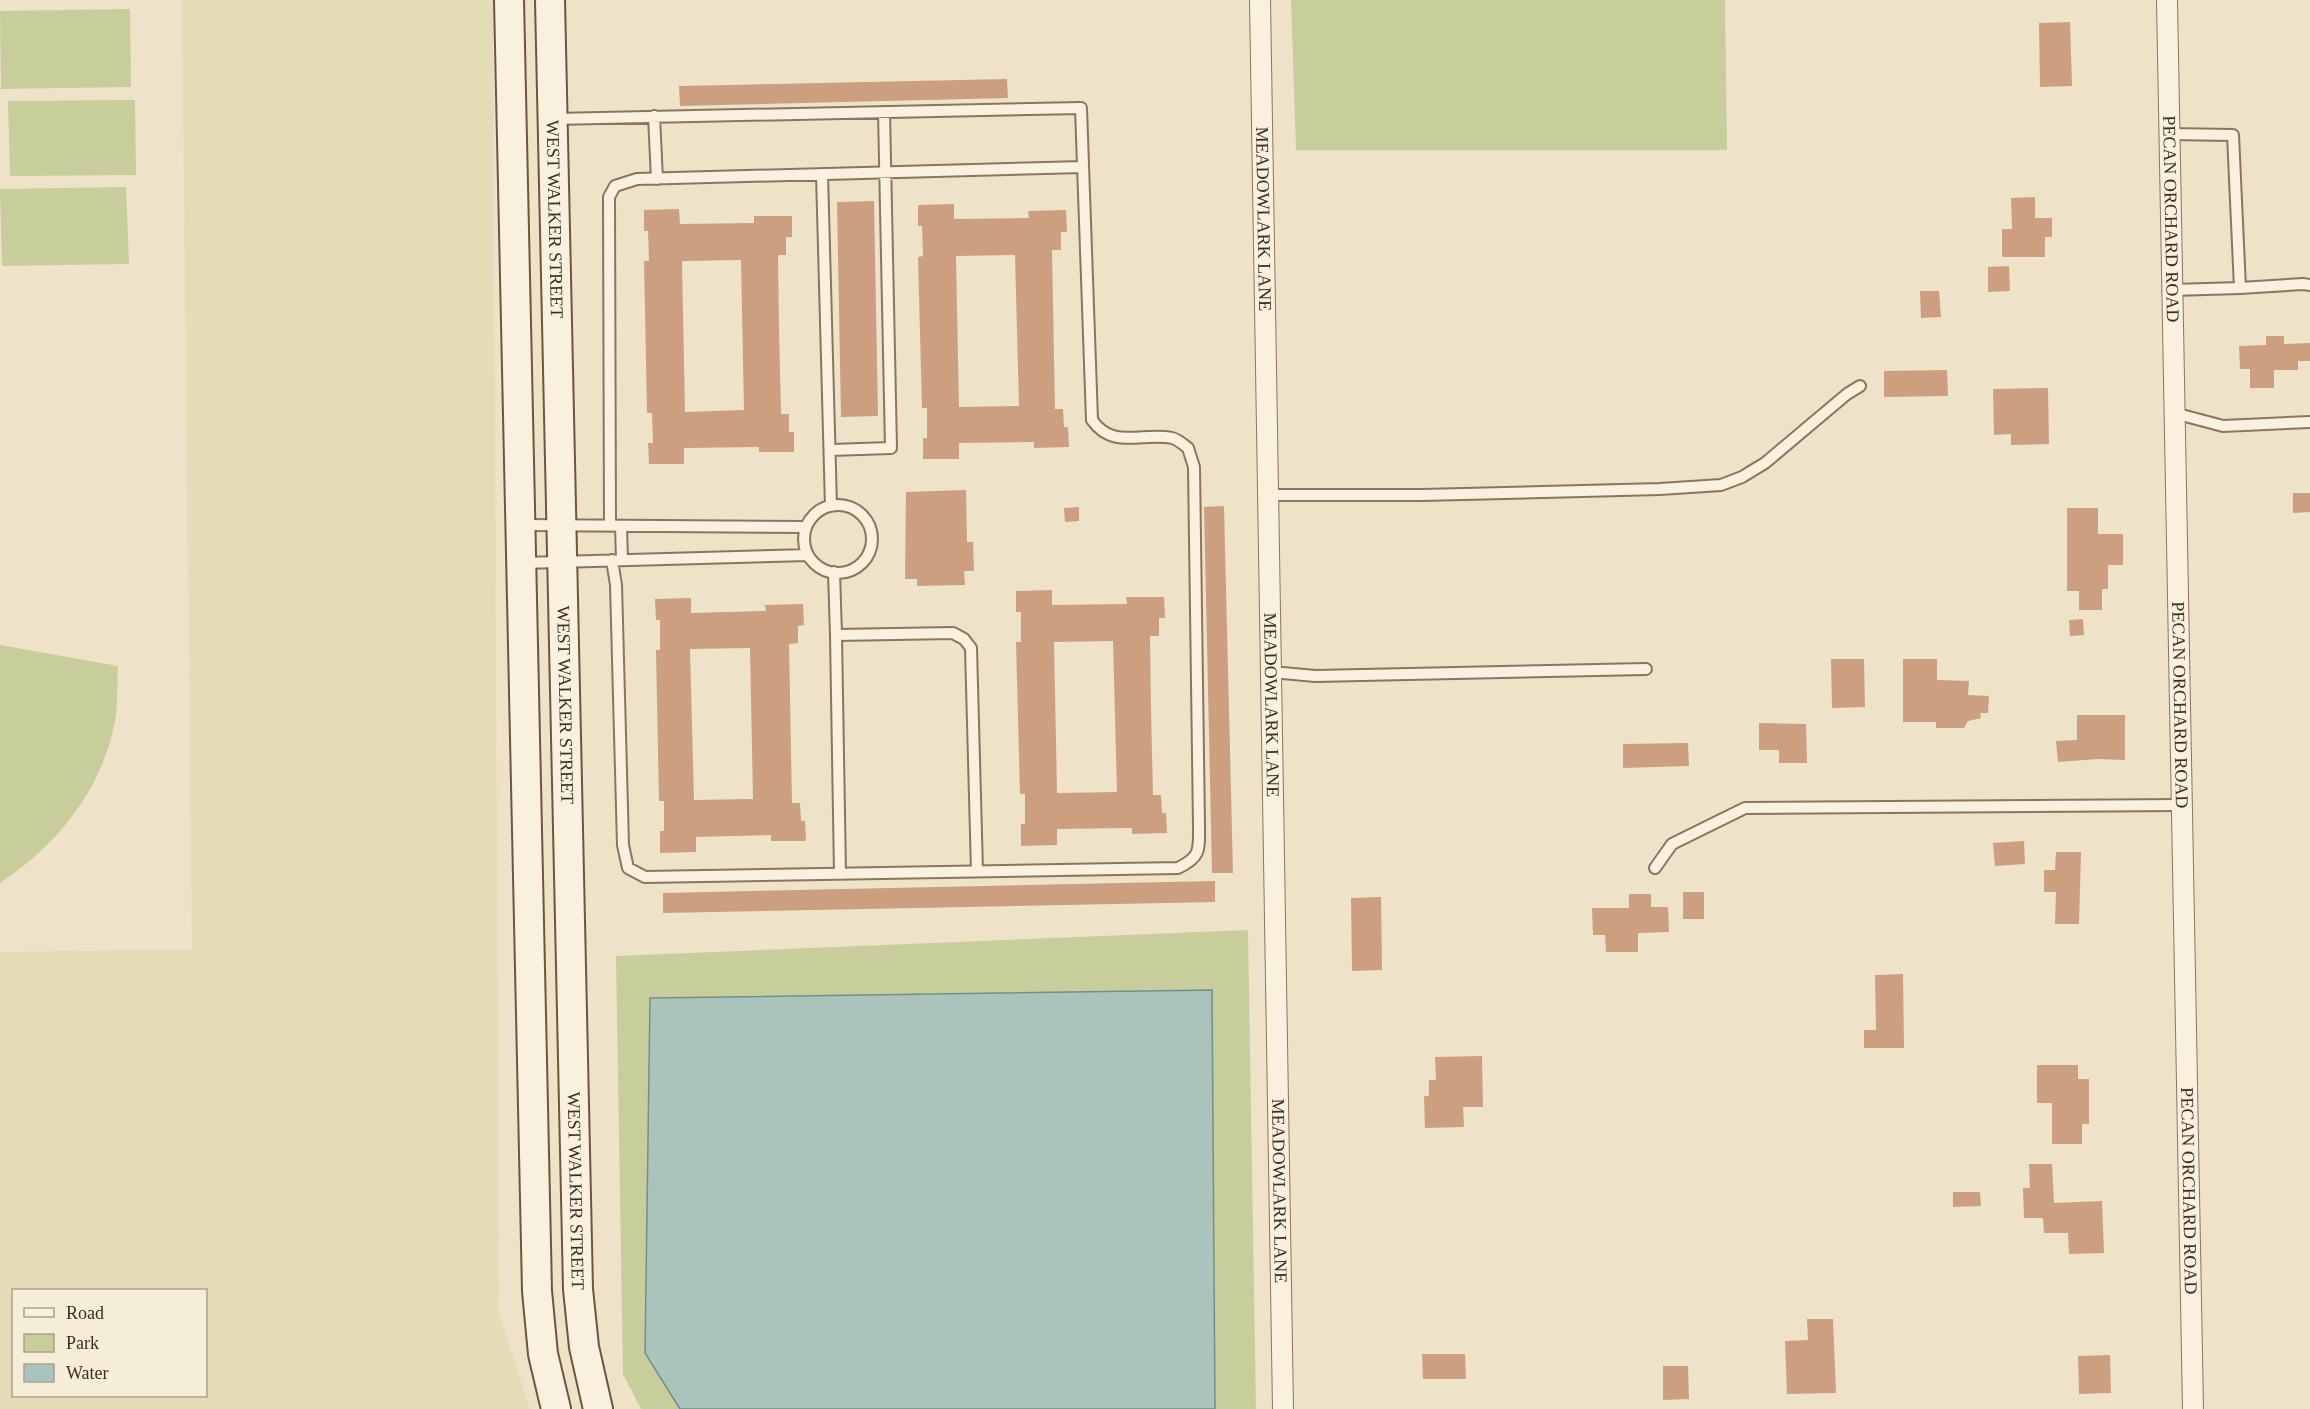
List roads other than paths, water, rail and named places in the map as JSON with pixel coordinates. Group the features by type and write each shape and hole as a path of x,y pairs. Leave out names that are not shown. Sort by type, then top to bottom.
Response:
{"street":[{"path":"509,0 537,1291 543,1354 556,1409"},
{"name":"WEST WALKER STREET","path":"550,0 578,1288 584,1347 598,1409"},
{"name":"MEADOWLARK LANE","path":"1260,0 1283,1409"},
{"name":"PECAN ORCHARD ROAD","path":"2167,0 2193,1409"}],"lane":[{"path":"553,119 1081,108 1092,420 1100,431 1114,437 1173,438 1188,447 1194,467 1199,847 1192,861 1178,868 645,877 628,868 623,845 609,197 615,186 637,179 657,178 1083,168"},
{"path":"830,450 891,448 885,112"},
{"path":"654,116 657,178"},
{"path":"2169,134 2234,135 2240,288"},
{"path":"822,174 831,506"},
{"path":"2172,290 2310,285"},
{"path":"1269,495 1422,495 1660,489 1721,484 1742,477 1765,463 1847,394 1860,386"},
{"path":"2174,413 2223,426 2310,422"},
{"path":"831,506 842,506 861,514 871,533 868,554 853,569 834,572 822,569 808,555 804,536 806,527 820,510 831,506"},
{"path":"521,525 806,527"},
{"path":"521,563 808,555"},
{"path":"834,572 840,874"},
{"path":"836,635 953,633 964,639 971,648 977,871"},
{"path":"1272,672 1315,676 1646,669"},
{"path":"1655,868 1672,844 1745,808 2181,805"}],"water":[{"path":"1212,990 1215,1409 680,1409 645,1353 650,998"}]}
